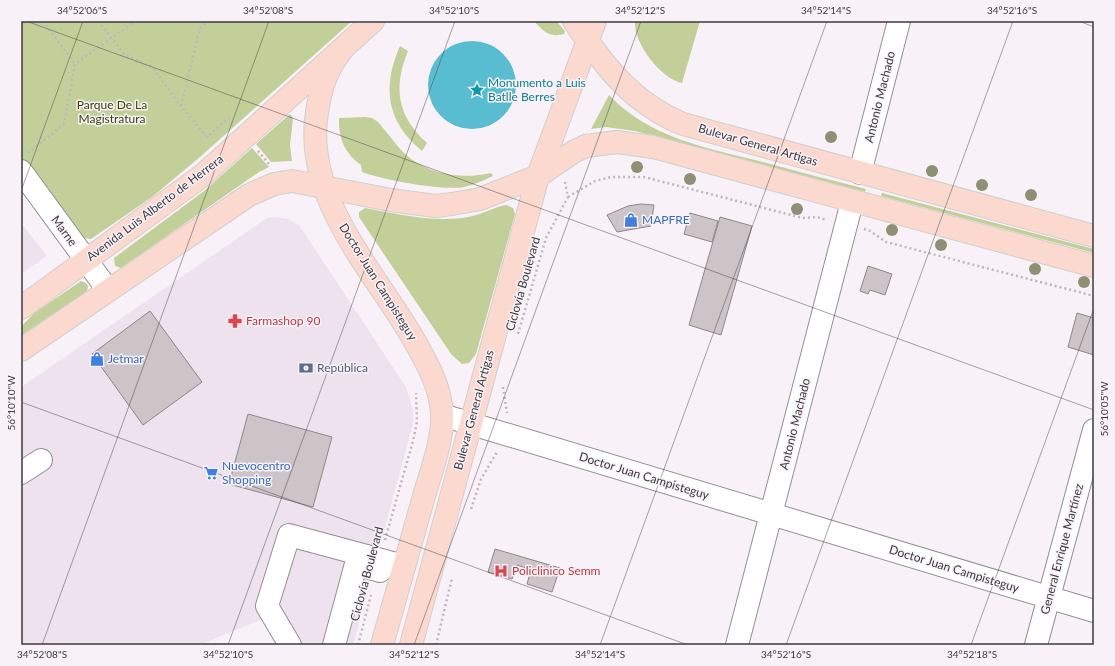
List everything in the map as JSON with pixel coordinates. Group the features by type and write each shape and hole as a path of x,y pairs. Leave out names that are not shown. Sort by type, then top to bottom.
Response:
{"main road":[{"name":"Avenida Luis Alberto de Herrera","path":"21,308 203,175 373,21"},
{"path":"574,21 588,43"},
{"path":"588,43 595,21"},
{"name":"Bulevar General Artigas","path":"411,645 538,176 588,43 618,79 646,105 666,117 714,134 1094,236"},
{"name":"Doctor Juan Campisteguy","path":"342,50 325,75 316,118 316,156 336,216 428,364 435,381 442,415"},
{"path":"21,350 249,195 274,184 292,181 325,186 391,200 435,206 480,199 538,176 560,160 586,146 617,142 634,143 1094,266"},
{"path":"382,645 433,462 442,415"}],"street":[{"name":"Antonio Machado","path":"860,174 899,21"},
{"name":"Marne","path":"24,162 87,261 108,290"},
{"name":"Antonio Machado","path":"737,645 852,202"},
{"name":"Doctor Juan Campisteguy","path":"442,415 1094,611"},
{"name":"General Enrique Martínez","path":"1036,645 1094,430"},
{"path":"21,473 41,460"},
{"path":"290,645 267,606 289,535 403,572"},
{"path":"334,645 356,564 379,565"}],"path":[{"path":"42,21 75,64"},
{"path":"98,21 124,54 152,67 181,106 207,137 228,118 271,165 274,184"},
{"path":"24,162 64,124 75,64 112,39 135,21"},
{"path":"181,106 200,28 209,21"},
{"name":"Ciclovía Boulevard","path":"517,338 546,238 568,197 560,160"},
{"path":"468,516 481,479 501,444 508,421 503,386 505,380"},
{"name":"Ciclovía Boulevard","path":"358,645 413,441 417,422 416,394 418,385 435,381"},
{"path":"436,645 452,577"}],"shaded area":[{"name":"Nuevocentro Shopping","path":"275,217 288,219 299,225 406,387 413,409 413,424 353,645 281,645 265,618 199,645 21,645 21,387 267,218"},
{"path":"21,223 47,256 21,274"}],"green space":[{"name":"Parque De La Magistratura","path":"21,21 352,21 200,157 152,197 91,239 82,238 21,161"},
{"path":"534,21 556,21 565,31 564,34 554,35 547,33"},
{"path":"635,21 700,21 682,83 666,75 650,59 643,49 639,39"},
{"path":"400,46 408,51 400,77 401,100 404,112 409,122 427,143 422,151 410,140 401,128 394,115 391,103 391,75 394,61"},
{"path":"609,95 624,109 641,121 679,139 719,151 866,189 865,192 635,131 606,127 591,129"},
{"path":"290,114 293,118 290,145 292,161 271,162 256,144"},
{"path":"339,118 372,118 378,122 406,155 420,165 450,175 470,176 491,173 493,176 475,184 454,188 428,186 398,181 362,172 361,165 355,161 347,151 341,139"},
{"path":"252,148 269,167 259,172 121,268 115,266 114,258 204,191"},
{"path":"882,193 1094,249 1094,253 881,196"},
{"path":"506,205 513,208 515,214 476,354 469,363 462,364 451,354 359,217 359,212 365,208 416,217 455,219 473,216"},
{"path":"81,281 86,283 88,286 87,292 21,338 21,327 34,313"}],"water":[{"path":"472,41 489,44 503,54 513,68 516,85 513,102 503,116 489,126 472,129 455,126 441,116 431,102 428,85 431,68 441,54 455,44"}],"building":[{"name":"MAPFRE","path":"641,204 654,205 651,226 617,232 607,215 628,206"},
{"name":"MAPFRE","path":"690,213 718,221 712,242 684,234"},
{"path":"720,217 752,226 721,335 689,325"},
{"path":"868,266 892,274 885,295 870,290 868,294 860,291"},
{"path":"150,311 202,382 143,425 92,354"},
{"path":"1077,313 1094,318 1094,355 1068,347"},
{"path":"248,414 332,437 313,507 229,484"},
{"path":"495,549 560,568 552,592 527,584 531,570 517,565 512,579 488,572"}],"place":[{"name":"Monumento a Luis Batlle Berres","path":"477,90"},
{"name":"MAPFRE","path":"631,220"},
{"name":"Farmashop 90","path":"235,321"},
{"name":"Jetmar","path":"97,359"},
{"name":"República","path":"306,368"},
{"name":"Nuevocentro Shopping","path":"211,473"},
{"name":"Policlinico Semm","path":"501,571"}]}
